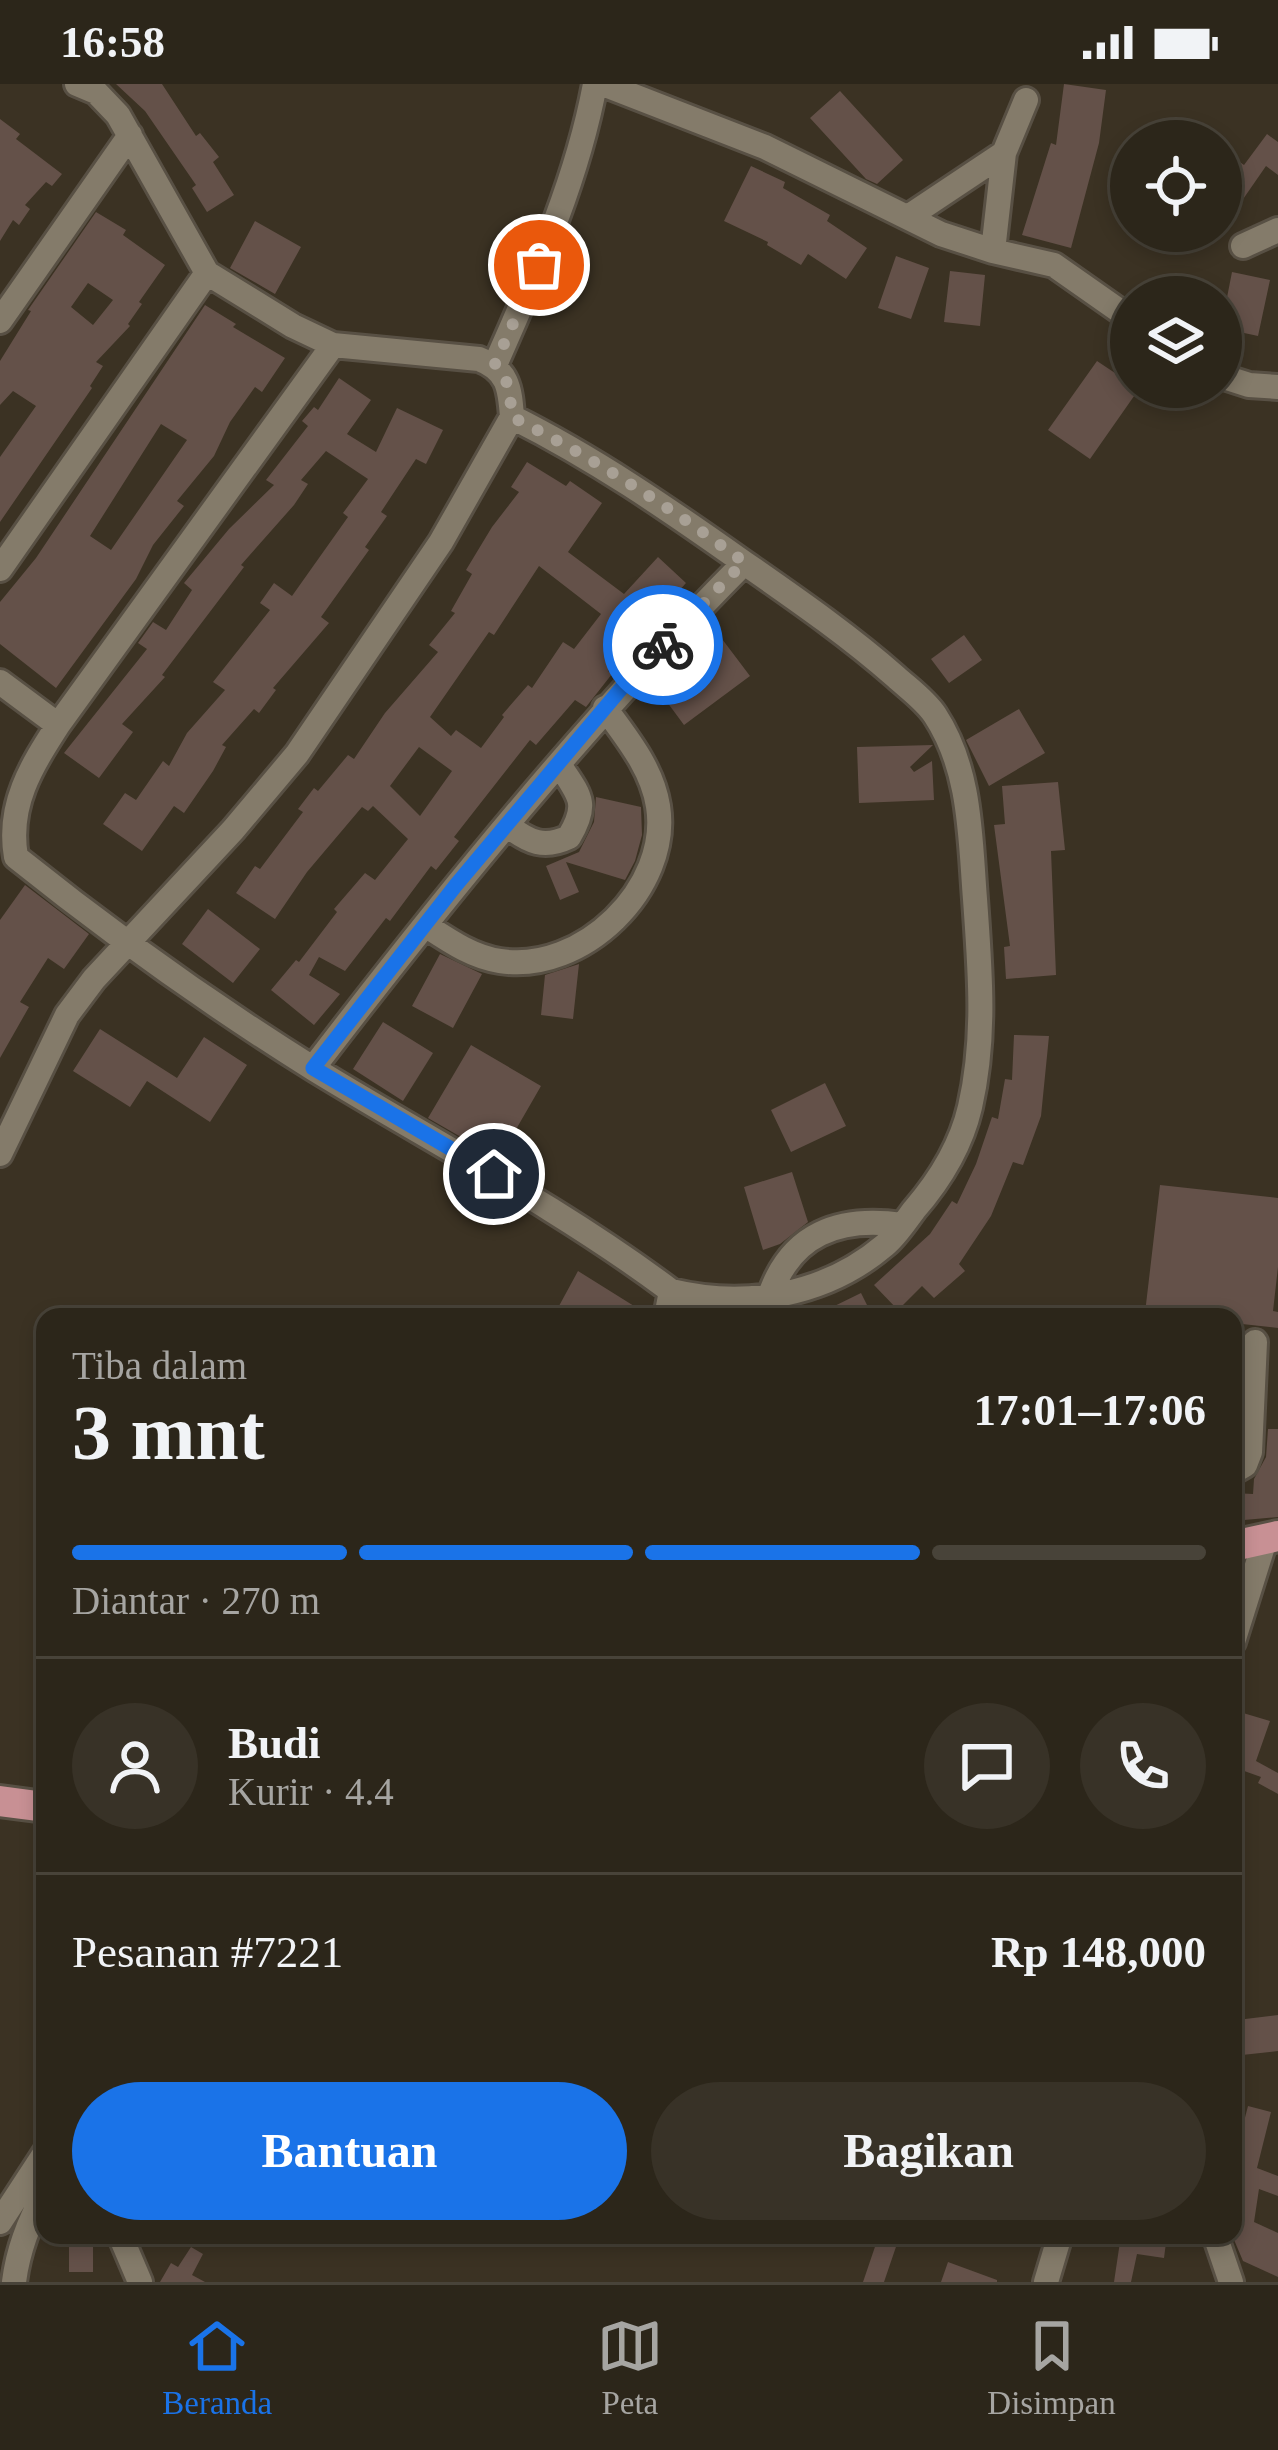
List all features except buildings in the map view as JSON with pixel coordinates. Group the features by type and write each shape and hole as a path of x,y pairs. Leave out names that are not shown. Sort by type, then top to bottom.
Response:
{"main road":[{"path":"1242,1544 1272,1538"},
{"path":"0,1801 36,1807"}],"street":[{"path":"0,1154 68,1015 297,754 441,542 512,417 509,386 495,364 333,344 292,326 207,273 130,135 96,92 77,84"},
{"path":"495,364 539,265 599,84 765,147 941,234 1054,265 1110,304"},
{"path":"993,251 1004,152 1026,100"},
{"path":"0,321 130,135"},
{"path":"908,217 1004,152"},
{"path":"1243,246 1278,230"},
{"path":"0,569 207,273"},
{"path":"333,344 58,724 22,787 8,867 313,1068 494,1174 702,1308 800,1291 856,1265 887,1244 932,1191 952,1157 974,1088 983,1000 966,795 952,748 933,711 852,638 678,513 512,417"},
{"path":"1242,383 1278,387"},
{"path":"313,1068 605,708 744,562"},
{"path":"0,682 58,724"},
{"path":"425,925 472,953 502,962 527,961 602,932 624,913 641,892 652,860 660,827 658,802 640,758 605,708"},
{"path":"508,826 526,840 541,844 569,837 582,813 580,796 560,766"},
{"path":"769,1298 792,1254 825,1230 848,1222 902,1225"},
{"path":"668,1308 671,1291"},
{"path":"1242,1467 1250,1452 1255,1342"},
{"path":"1242,1618 1272,1538"},
{"path":"0,2222 36,2166"},
{"path":"14,2282 16,2260 36,2209"},
{"path":"123,2244 140,2282"},
{"path":"1046,2282 1057,2244"},
{"path":"1218,2244 1231,2282"}],"way so far":[{"path":"539,265 495,364 509,386 512,417 678,513 744,562 663,645"}],"route":[{"path":"494,1174 313,1068 456,885 663,645"}]}
